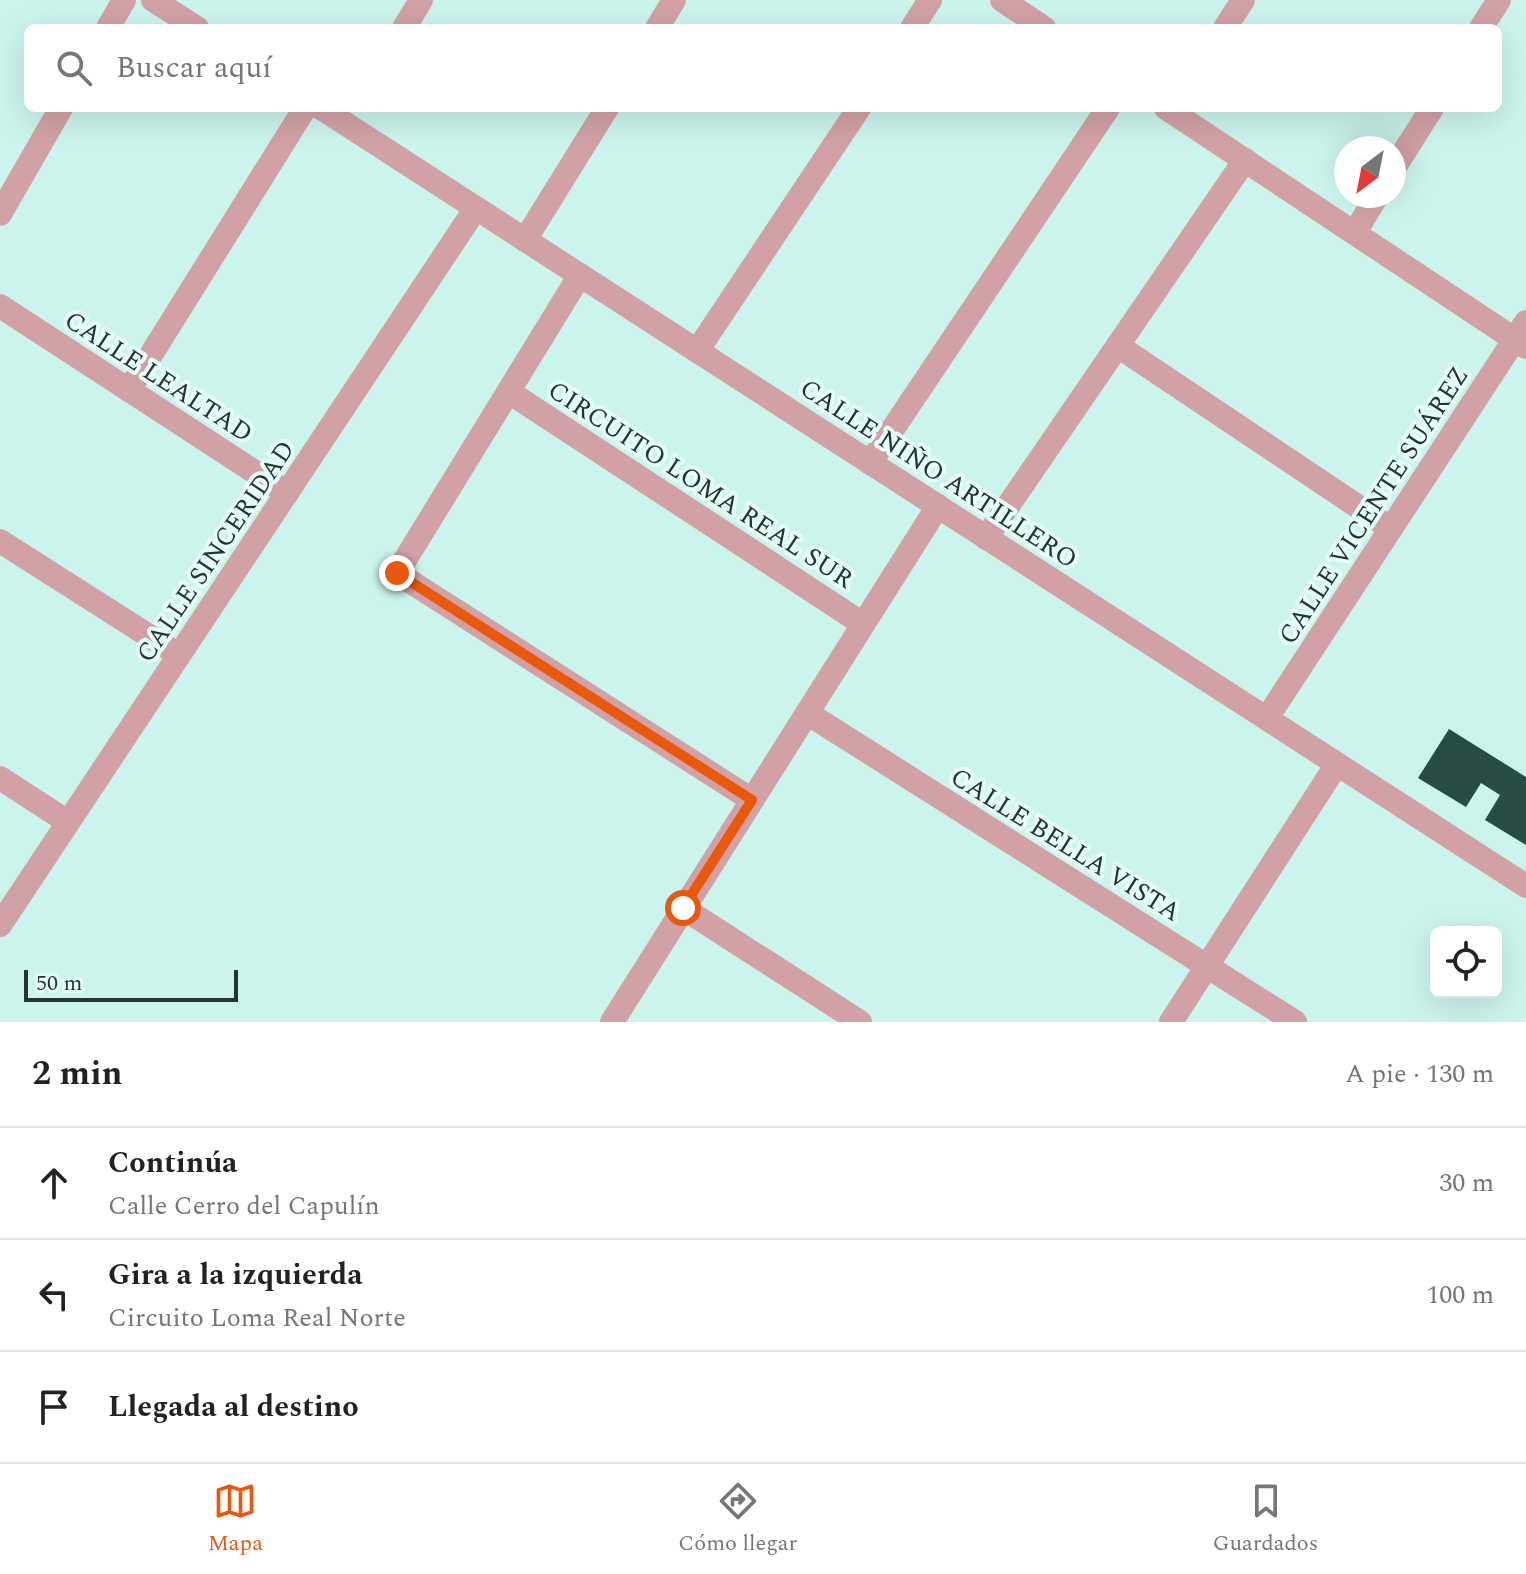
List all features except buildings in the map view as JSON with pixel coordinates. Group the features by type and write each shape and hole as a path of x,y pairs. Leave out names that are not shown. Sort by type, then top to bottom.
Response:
{"street":[{"path":"110,24 124,0"},
{"path":"153,0 191,24"},
{"path":"406,24 421,0"},
{"path":"659,24 674,0"},
{"path":"915,24 930,0"},
{"path":"1228,24 1243,0"},
{"path":"1484,24 1499,0"},
{"path":"1006,1 1038,24"},
{"path":"0,214 59,112"},
{"path":"129,390 303,112"},
{"path":"525,240 605,112"},
{"path":"697,351 856,112"},
{"path":"870,463 1105,112"},
{"path":"1173,112 1355,232 1522,336"},
{"path":"1406,149 1429,112"},
{"name":"CALLE NIÑO ARTILLERO","path":"352,117 476,208 1526,886"},
{"path":"986,538 1245,160"},
{"name":"CALLE SINCERIDAD","path":"0,925 476,208"},
{"path":"1355,232 1370,208"},
{"path":"580,275 397,573 752,800"},
{"name":"CALLE LEALTAD","path":"0,306 287,493"},
{"name":"CALLE VICENTE SUÁREZ","path":"1267,718 1390,528 1522,336"},
{"path":"1118,346 1390,528"},
{"name":"CIRCUITO LOMA REAL SUR","path":"509,392 863,624"},
{"path":"612,1022 938,506"},
{"path":"0,541 179,655"},
{"name":"CALLE BELLA VISTA","path":"807,713 1295,1022"},
{"path":"1171,1022 1337,764"},
{"path":"0,778 68,822"},
{"path":"683,908 860,1022"}],"route":[{"path":"397,573 752,800 683,908"}]}
